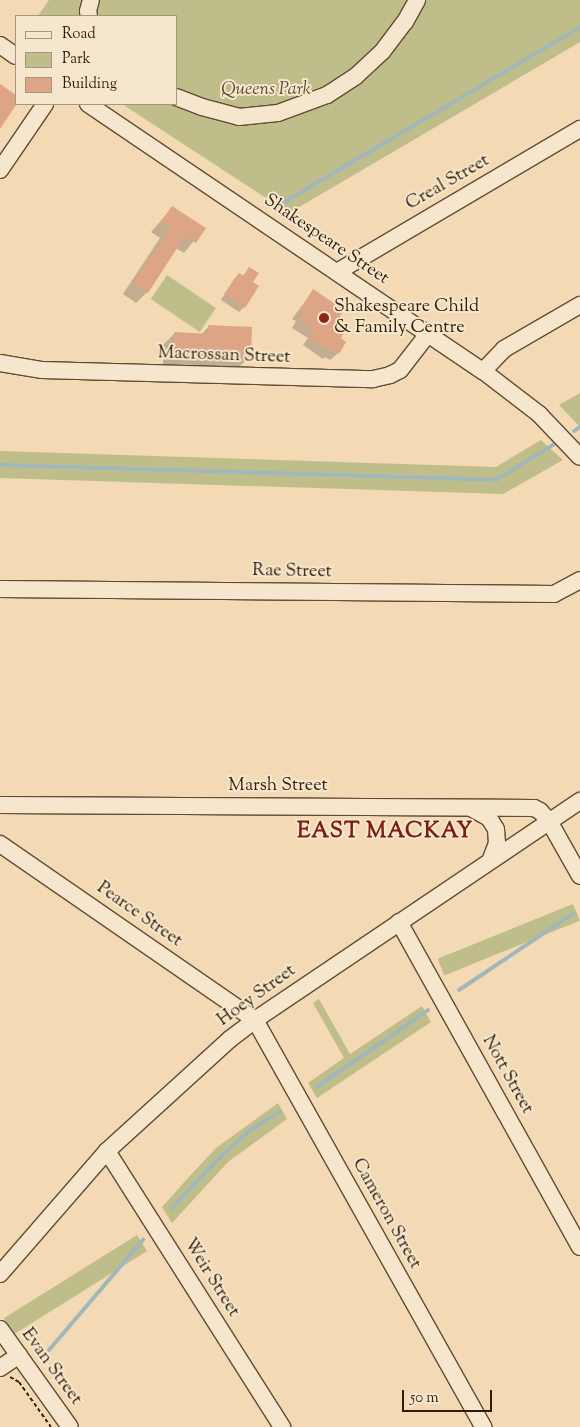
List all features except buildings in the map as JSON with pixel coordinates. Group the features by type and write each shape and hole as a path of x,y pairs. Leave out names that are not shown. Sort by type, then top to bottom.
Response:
{"street":[{"path":"89,15 91,0"},
{"path":"178,98 202,107 239,117 278,113 327,95 354,77 382,52 405,22 417,0"},
{"path":"0,45 15,55"},
{"path":"0,170 44,105"},
{"name":"Shakespeare Street","path":"89,105 483,371 523,400 554,428 578,454"},
{"name":"Creal Street","path":"337,272 580,129"},
{"path":"483,371 504,350 580,305"},
{"name":"Macrossan Street","path":"0,363 42,370 372,379 390,375 400,370 428,334"},
{"name":"Rae Street","path":"0,589 554,594 580,580"},
{"name":"Hoey Street","path":"0,1274 107,1151 230,1039 398,922 580,801"},
{"name":"Marsh Street","path":"0,805 534,808 540,811 550,822"},
{"path":"467,808 483,814 496,829 498,843 490,861"},
{"path":"550,822 580,876"},
{"name":"Pearce Street","path":"0,844 255,1020"},
{"name":"Nott Street","path":"398,922 580,1247"},
{"name":"Cameron Street","path":"255,1020 483,1427"},
{"name":"Weir Street","path":"107,1151 282,1427"},
{"name":"Evan Street","path":"0,1329 70,1427"},
{"path":"3,1372 19,1355"}],"path":[{"path":"3,1372 18,1382 51,1427"}],"green space":[{"name":"Queens Park","path":"49,0 580,0 580,42 289,213 124,105 178,105 178,15 39,15"},
{"path":"167,275 216,308 200,332 151,299"},
{"path":"580,393 580,427 559,405"},
{"path":"541,440 563,460 503,494 0,478 0,451 496,467"},
{"path":"573,904 580,921 444,975 438,959"},
{"path":"319,999 350,1054 422,1006 431,1022 317,1098 308,1083 344,1058 313,1003"},
{"path":"278,1103 287,1119 228,1162 172,1223 162,1207 216,1148"},
{"path":"137,1235 147,1251 14,1334 4,1318"}],"waterway":[{"path":"276,207 580,27"},
{"path":"574,431 580,427"},
{"path":"0,465 496,480 553,445"},
{"path":"459,990 574,913"},
{"path":"317,1087 428,1010"},
{"path":"172,1208 217,1160 249,1131 279,1112"},
{"path":"49,1350 143,1240"}],"place":[{"name":"Shakespeare Child & Family Centre","path":"324,318"}],"district":[{"name":"EAST MACKAY","path":"385,833"}]}
